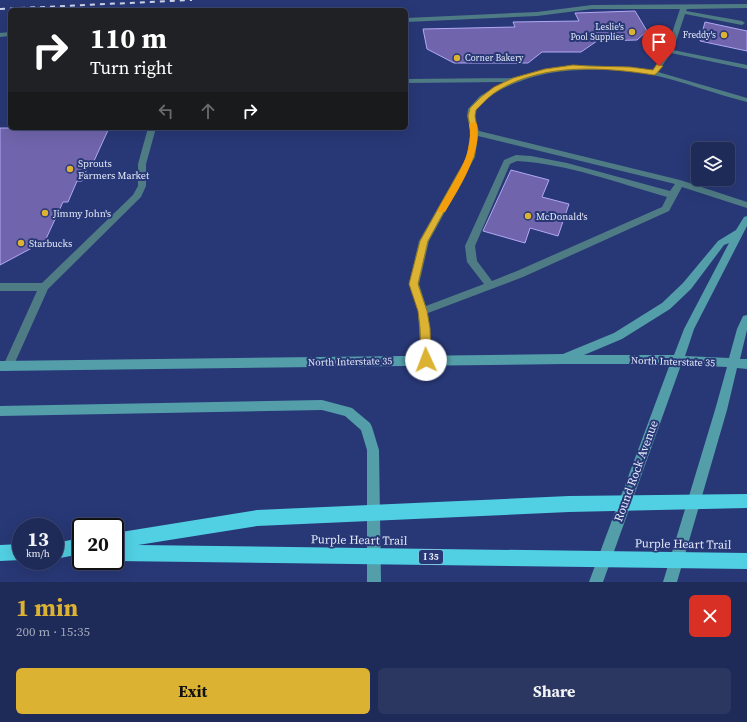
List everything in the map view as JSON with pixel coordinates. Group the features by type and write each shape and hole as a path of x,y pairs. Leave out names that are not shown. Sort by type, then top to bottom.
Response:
{"highway":[{"path":"124,540 257,518 569,504 747,501"},
{"path":"0,553 12,552"},
{"name":"Purple Heart Trail","path":"124,553 747,561"}],"main road":[{"path":"564,359 618,336 666,306 687,286 721,243 738,232 747,219"},
{"name":"Round Rock Avenue","path":"596,582 689,330 738,232"},
{"path":"670,582 721,410 742,329 747,319"},
{"name":"North Interstate 35","path":"4,366 564,359 678,360 747,364"},
{"path":"0,412 322,405 348,412 366,427 373,450 374,582"}],"lane":[{"path":"408,20 537,14 592,7 683,9 747,6"},
{"path":"683,9 742,23"},
{"path":"654,73 669,51 683,9"},
{"path":"669,51 747,67"},
{"path":"426,360 423,311 414,284 424,241 470,157 475,133 471,116 472,110 483,98 496,88 515,80 545,71 573,67 630,69 654,73 747,100"},
{"path":"408,81 515,80"},
{"path":"4,366 44,287 137,197 142,186 142,164 151,130"},
{"path":"475,133 680,183 747,205"},
{"path":"490,285 472,262 470,246 507,162 516,158 538,160 567,166 672,196"},
{"path":"423,311 520,274 666,209 680,183"},
{"path":"0,287 44,287"}],"building":[{"path":"635,11 647,31 637,40 597,41 581,52 542,52 528,63 454,63 427,49 423,29 515,27 513,22 579,21 575,13"},
{"name":"Freddy's","path":"705,22 747,31 747,51 700,41"},
{"path":"0,128 8,128 8,130 108,130 94,161 90,161 82,181 77,181 68,202 63,202 45,241 0,265"},
{"name":"McDonald's","path":"511,170 549,180 542,197 569,204 558,236 530,228 525,243 483,231"}],"railway":[{"path":"21,8 192,0"},
{"path":"0,9 8,9"}],"slow traffic":[{"path":"442,210 470,157 475,133 473,124"}],"place":[{"name":"Leslie's Pool Supplies","path":"632,32"},
{"name":"Freddy's","path":"724,35"},
{"name":"Corner Bakery","path":"457,58"},
{"name":"Sprouts Farmers Market","path":"70,169"},
{"name":"Jimmy John's","path":"45,213"},
{"name":"McDonald's","path":"528,216"},
{"name":"Starbucks","path":"21,243"}],"route":[{"path":"426,360 423,311 414,284 424,241 451,195 470,157 475,133 471,116 472,110 483,98 496,88 515,80 545,71 573,67 630,69 654,73 659,66"}]}
